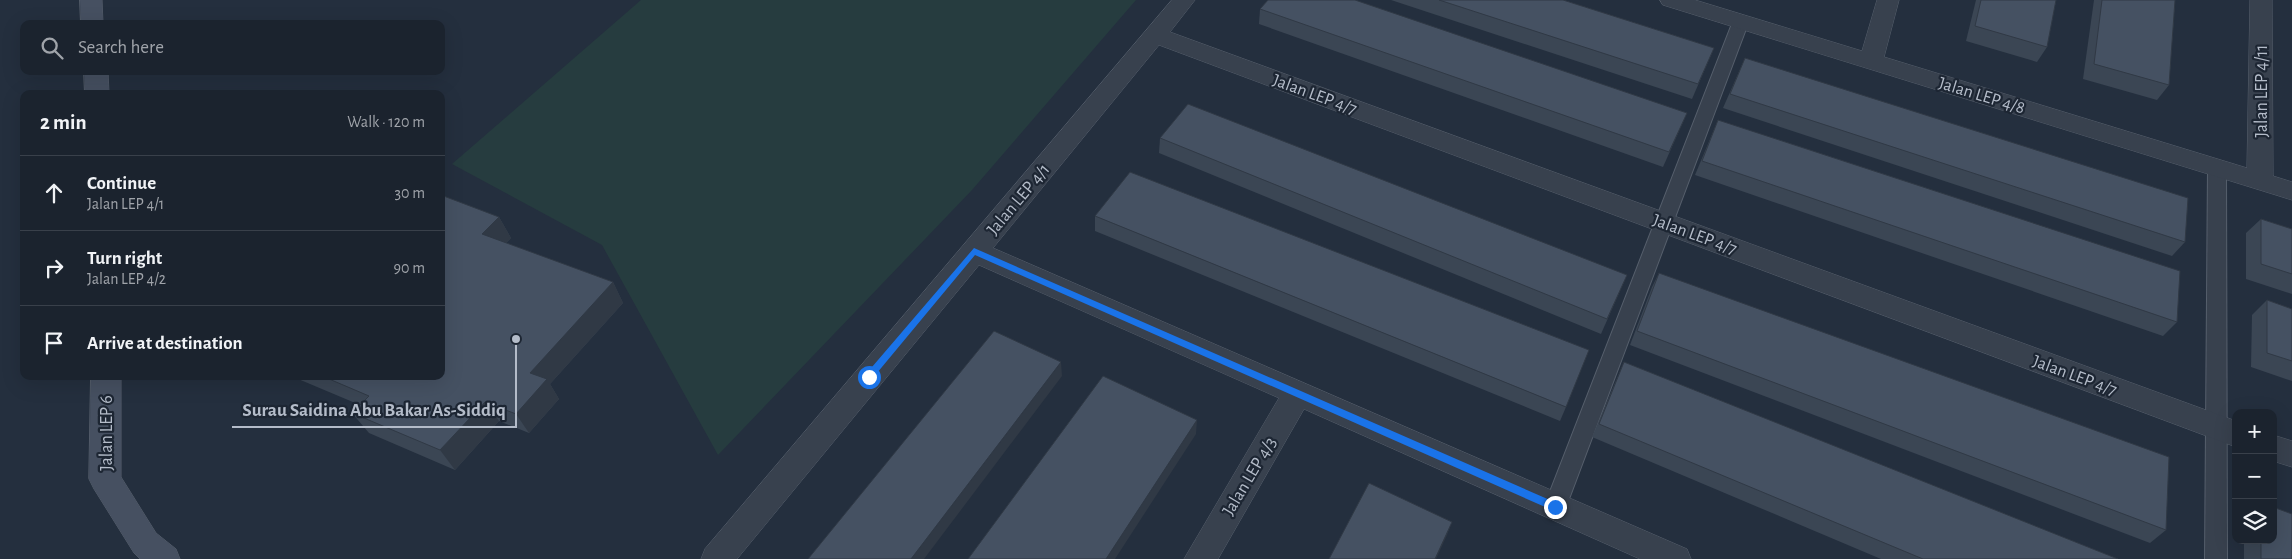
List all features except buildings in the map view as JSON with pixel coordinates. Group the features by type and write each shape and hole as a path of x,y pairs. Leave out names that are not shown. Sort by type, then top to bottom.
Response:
{"street":[{"path":"91,0 92,20"},
{"name":"Jalan LEP 4/1","path":"717,559 1184,0"},
{"name":"Jalan LEP 4/8","path":"1672,0 2292,191"},
{"path":"1871,61 1888,0"},
{"name":"Jalan LEP 4/11","path":"2260,181 2261,0"},
{"name":"Jalan LEP 4/7","path":"1155,35 2226,430"},
{"path":"96,75 97,90"},
{"path":"974,251 1674,559"},
{"name":"Jalan LEP 6","path":"106,380 105,479 145,543 164,559"},
{"name":"Jalan LEP 4/3","path":"1200,559 1298,393"},
{"path":"2277,449 2292,454"}],"lane":[{"path":"1555,507 1741,22"},
{"path":"2216,559 2226,430 2217,168"}],"green space":[{"path":"641,0 1136,0 972,190 718,455 602,245 452,164"}],"place":[{"name":"Surau Saidina Abu Bakar As-Siddiq","path":"516,339"}],"route":[{"path":"869,377 974,251 1555,507"}]}
